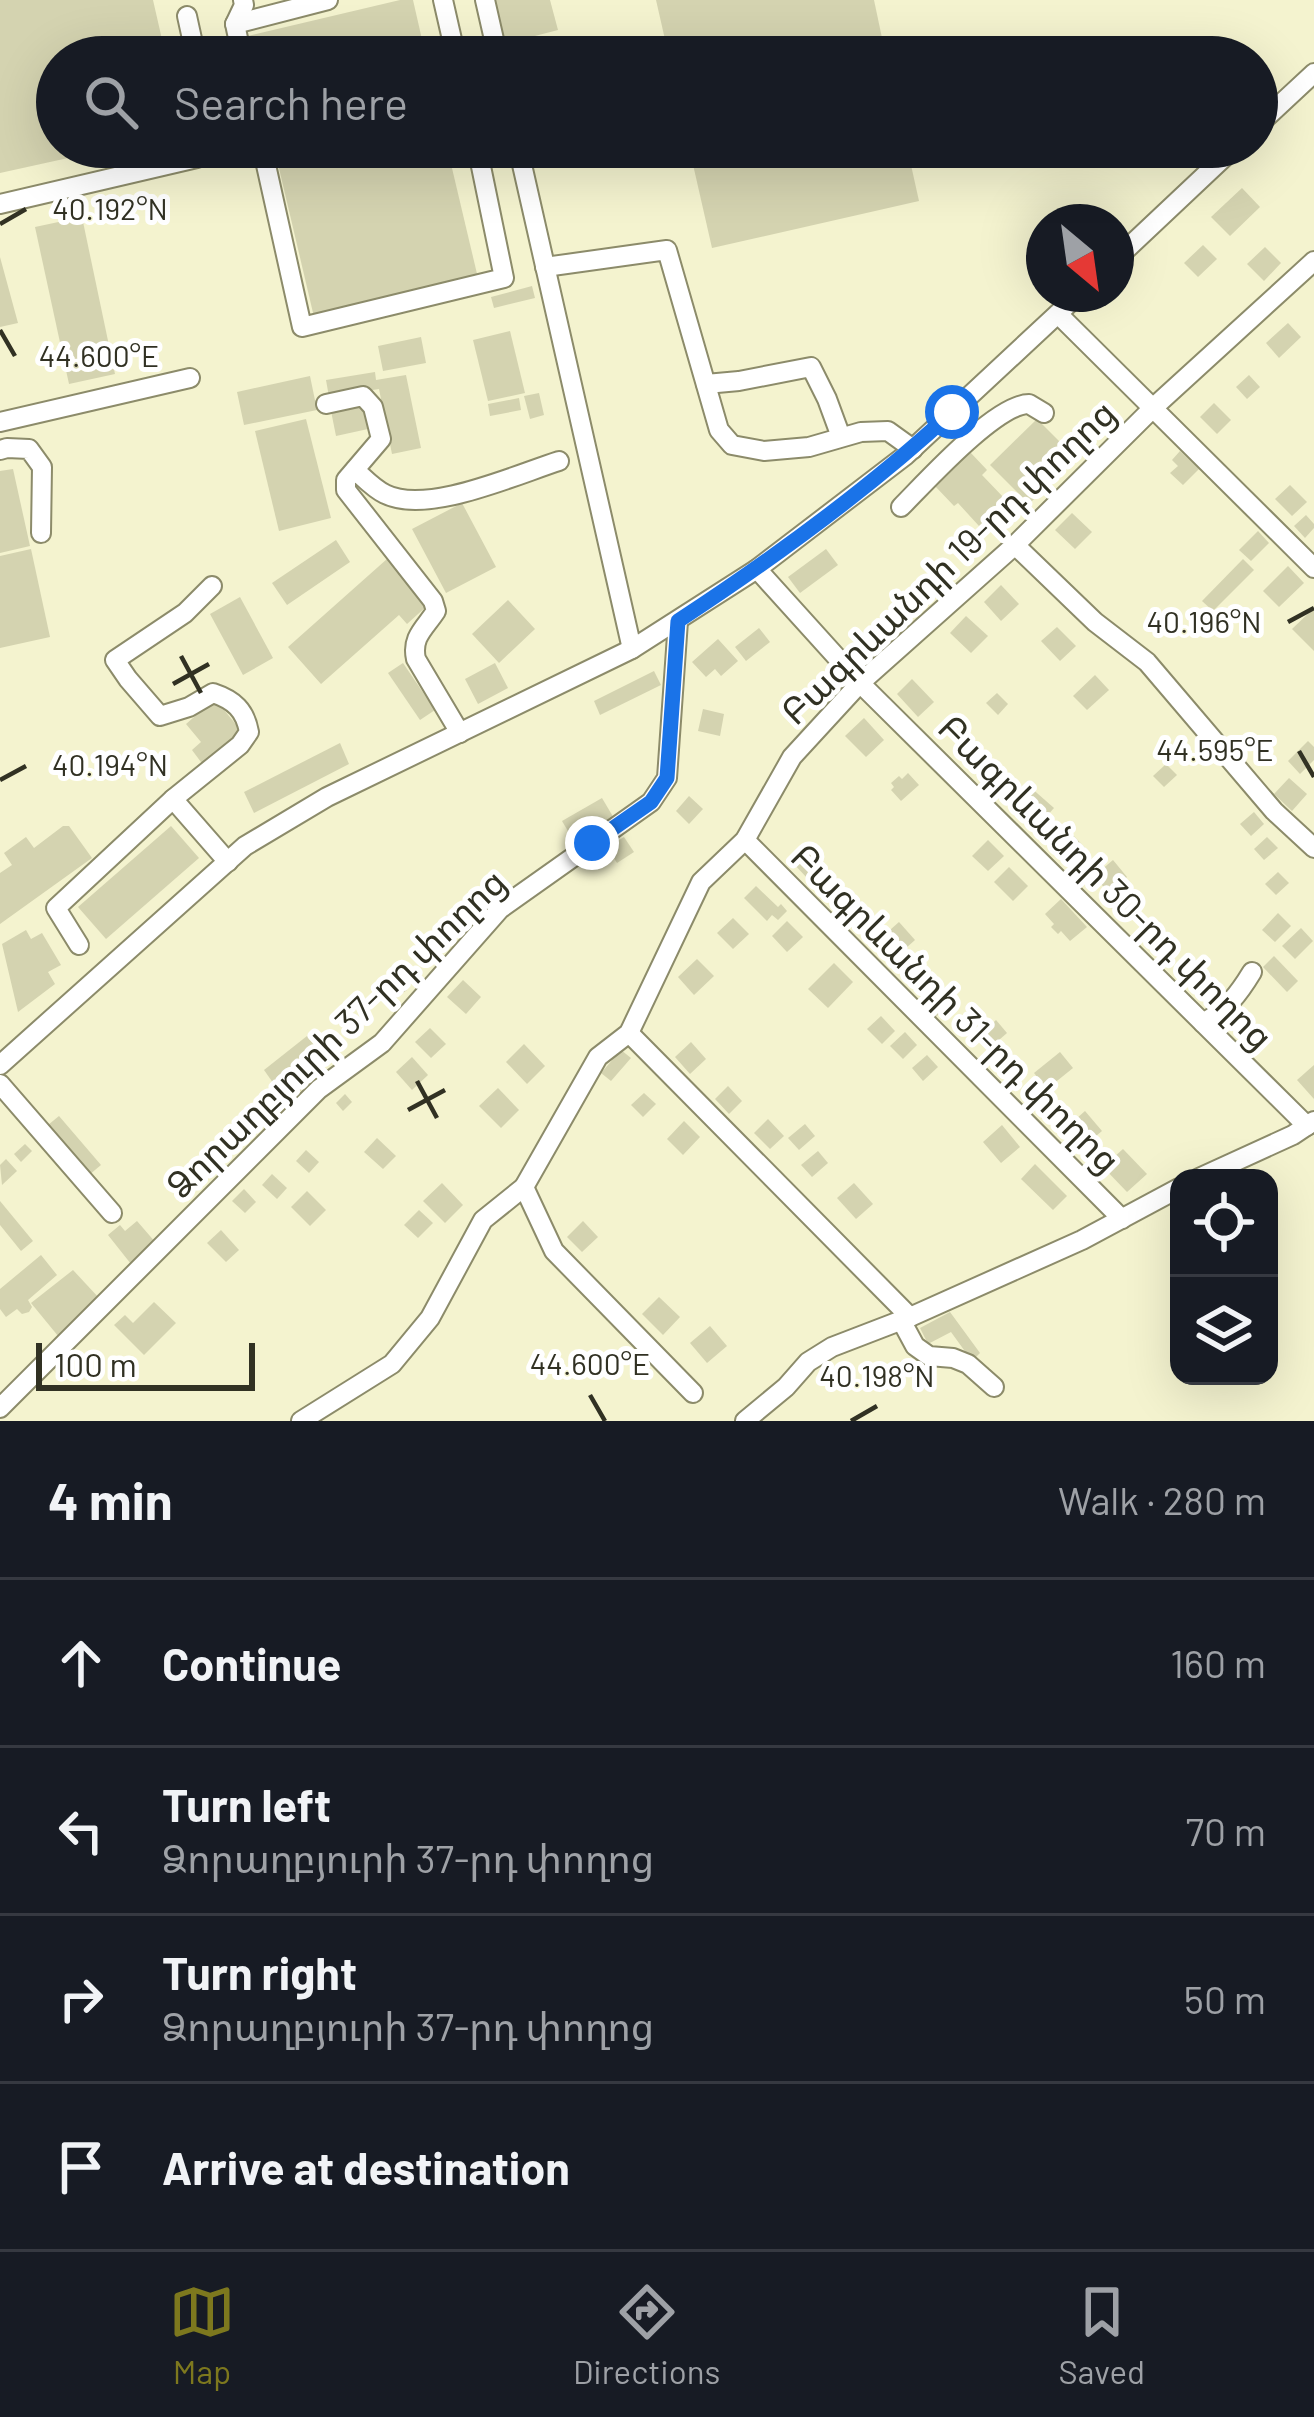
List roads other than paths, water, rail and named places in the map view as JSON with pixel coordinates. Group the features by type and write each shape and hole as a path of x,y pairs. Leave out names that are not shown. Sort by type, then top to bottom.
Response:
{"street":[{"path":"238,36 235,24 243,0"},
{"path":"235,24 328,0"},
{"path":"442,0 451,36"},
{"path":"485,0 493,36"},
{"path":"187,16 191,36"},
{"path":"1278,106 1314,73"},
{"path":"0,204 154,168"},
{"path":"267,168 302,327 504,278 481,168"},
{"path":"523,168 632,649"},
{"path":"1134,242 1213,168"},
{"path":"545,266 667,250 719,430 732,445 764,451 809,447 862,432 888,431 913,448"},
{"name":"Բագրևանդի 19-րդ փողոց","path":"301,1421 392,1364 430,1318 483,1220 524,1187 598,1057 629,1033 701,882 745,840 792,757 860,683 1016,545 1154,407 1311,271"},
{"path":"0,1065 262,836 327,797 632,649 678,621 757,569 913,448 1058,314 1314,568"},
{"path":"706,384 812,367 842,437"},
{"path":"0,422 190,378"},
{"path":"326,404 363,396 374,407 381,439 346,480 346,490 433,602 436,611 416,638 416,658 460,733"},
{"path":"901,507 975,434 1019,404 1044,413"},
{"path":"952,412 975,434"},
{"path":"0,450 29,449 42,467 41,533"},
{"path":"355,470 384,494 413,502 444,498 559,461"},
{"path":"1016,545 1095,622 1147,662 1274,811 1314,848"},
{"name":"Բագրևանդի 30-րդ փողոց","path":"757,569 860,683 1311,1124"},
{"path":"79,945 56,908 249,732 246,717 230,699 213,693 160,716 115,660 185,613 212,586"},
{"name":"Ձորաղբյուրի 37-րդ փողոց","path":"0,1408 319,1089 382,1043 500,909 651,802 667,778 678,621"},
{"path":"173,799 228,862"},
{"name":"Բագրևանդի 31-րդ փողոց","path":"745,840 1122,1219"},
{"path":"1203,1023 1235,1000 1252,972"},
{"path":"629,1033 906,1318 915,1346 929,1356 968,1364 994,1387"},
{"path":"0,1084 112,1213"},
{"path":"1218,1169 1311,1124"},
{"path":"524,1187 554,1250 693,1393"},
{"path":"746,1421 808,1362 832,1347 1082,1240 1170,1193"}]}
